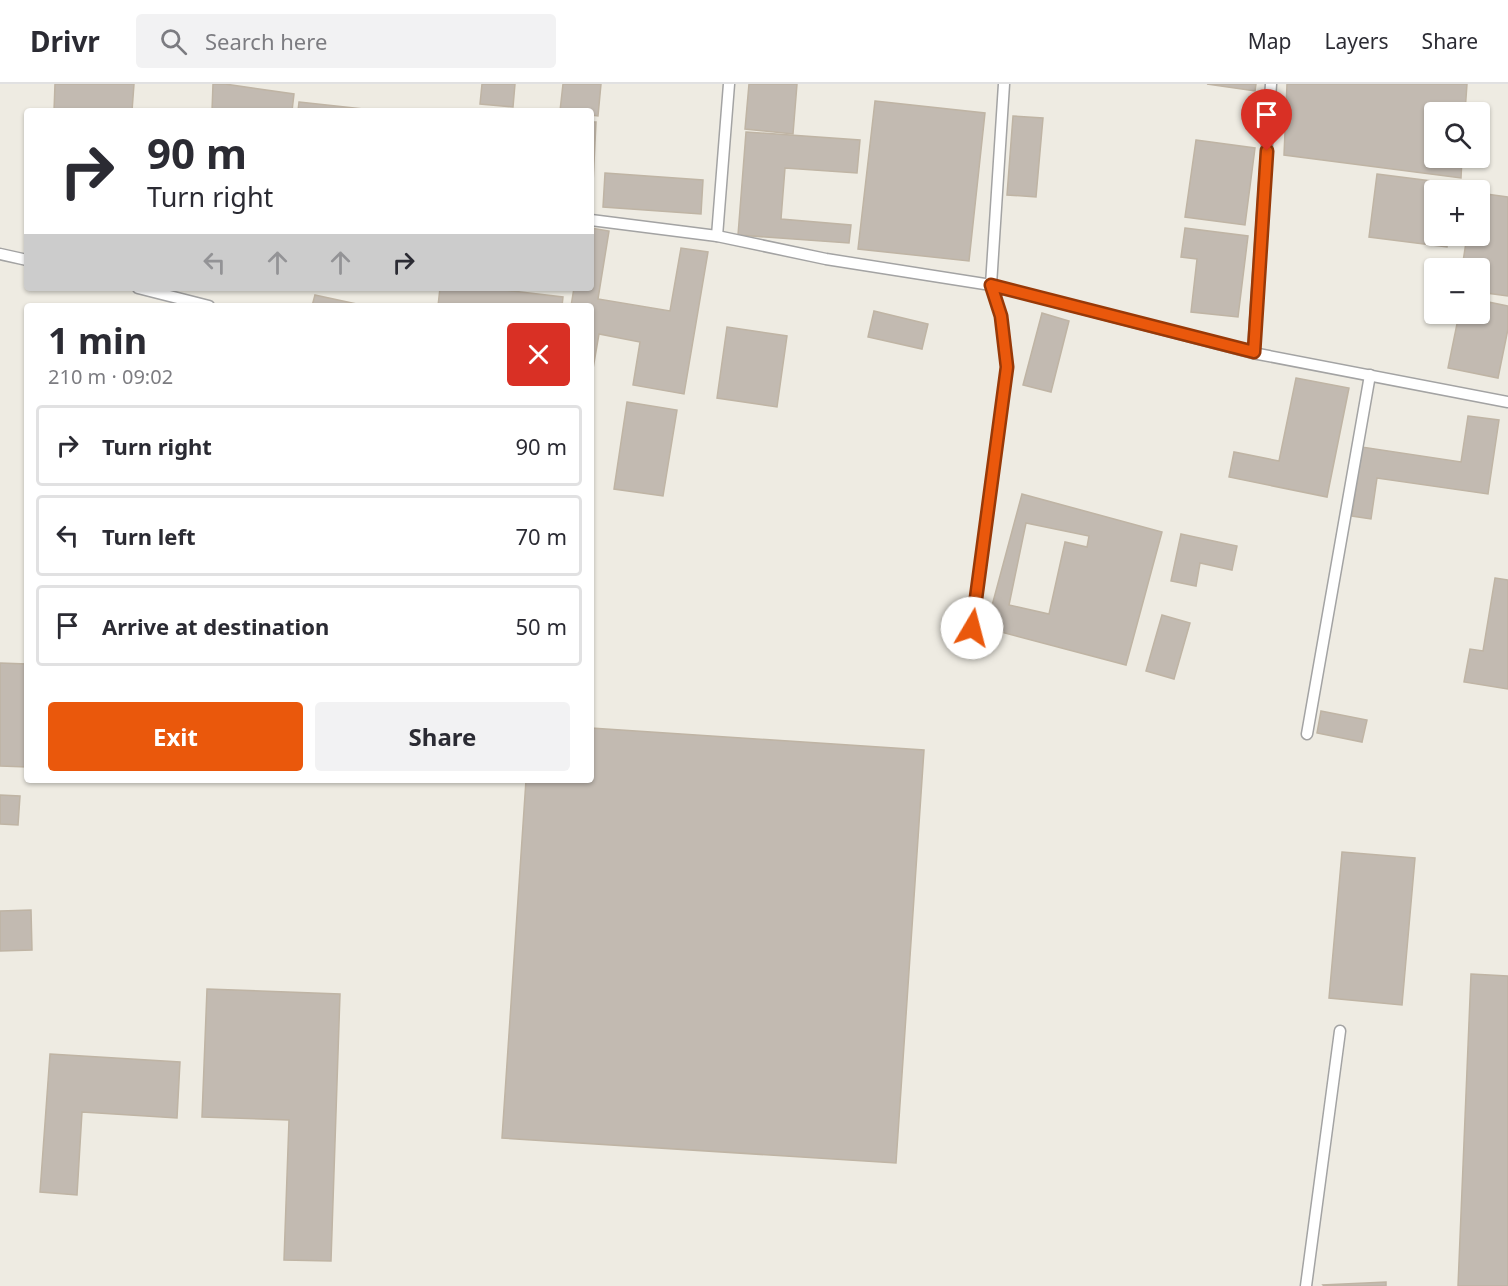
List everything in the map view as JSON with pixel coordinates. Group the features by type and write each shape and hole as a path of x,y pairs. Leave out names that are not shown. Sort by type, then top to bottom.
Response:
{"lane":[{"path":"717,236 729,84"},
{"path":"972,628 1007,367 1001,316 991,285 1004,84"},
{"path":"1254,352 1271,84"},
{"path":"594,220 717,236 826,259 991,285 1254,352 1508,402"},
{"path":"0,254 24,259"},
{"path":"150,291 198,303"},
{"path":"1307,734 1370,375"},
{"path":"1306,1286 1340,1031"}],"building":[{"path":"55,84 134,84 132,108 54,108"},
{"path":"213,84 294,94 292,108 212,108"},
{"path":"482,84 515,84 513,107 480,104"},
{"path":"563,84 601,84 598,116 594,115 594,108 560,108"},
{"path":"749,84 797,84 793,134 745,129"},
{"path":"1207,84 1256,84 1255,91"},
{"path":"1287,84 1467,84 1466,102 1424,102 1424,168 1462,168 1461,178 1284,155"},
{"path":"875,101 985,113 969,261 858,249"},
{"path":"299,102 354,108 298,108"},
{"path":"1013,116 1043,118 1036,197 1007,195"},
{"path":"594,122 596,122 594,163"},
{"path":"746,132 860,140 857,173 785,168 781,219 851,225 849,243 738,235"},
{"path":"1196,140 1255,148 1245,225 1185,217"},
{"path":"605,173 703,180 701,214 603,207"},
{"path":"1377,174 1424,180 1424,244 1369,237"},
{"path":"1490,195 1508,197 1508,296 1490,294 1490,258 1464,258 1465,246 1490,246"},
{"path":"594,228 609,231 598,299 670,311 681,248 708,252 684,394 633,385 640,342 599,334 594,363 594,303 572,303 574,291 594,291"},
{"path":"1185,228 1248,236 1238,317 1191,312 1197,259 1181,257"},
{"path":"440,291 513,291 563,297 562,303 438,303"},
{"path":"315,295 352,303 313,303"},
{"path":"1490,302 1508,306 1508,329 1498,378 1448,368 1457,324 1490,324"},
{"path":"874,311 928,324 922,349 868,337"},
{"path":"1042,313 1069,321 1051,392 1023,385"},
{"path":"727,327 787,336 777,407 717,398"},
{"path":"1296,378 1349,388 1327,497 1229,477 1234,452 1279,461"},
{"path":"627,402 677,410 663,496 614,489"},
{"path":"1468,416 1499,420 1488,494 1377,478 1371,519 1352,516 1362,447 1461,462"},
{"path":"1022,494 1162,532 1126,665 986,628","holes":["1026,523 1089,536 1087,547 1065,542 1049,614 1009,605"]},
{"path":"1181,534 1237,546 1232,570 1200,563 1196,586 1171,581"},
{"path":"1495,578 1508,580 1508,689 1464,682 1470,649 1483,651"},
{"path":"1162,615 1190,623 1174,679 1146,671"},
{"path":"0,663 24,664 24,767 0,766"},
{"path":"1321,711 1367,720 1362,742 1317,733"},
{"path":"594,728 924,750 896,1163 502,1138 526,783 594,783"},
{"path":"0,795 20,796 18,825 0,824"},
{"path":"1342,852 1415,858 1402,1005 1329,998"},
{"path":"31,910 32,950 0,951 0,911"},
{"path":"1471,974 1508,976 1508,1286 1458,1286"},
{"path":"207,989 340,994 331,1261 284,1260 289,1120 202,1117"},
{"path":"50,1054 180,1062 177,1118 82,1112 77,1195 40,1192"},
{"path":"1386,1282 1386,1286 1323,1285"}],"route":[{"path":"972,628 1007,367 1001,316 991,285 1254,352 1267,151"}]}
